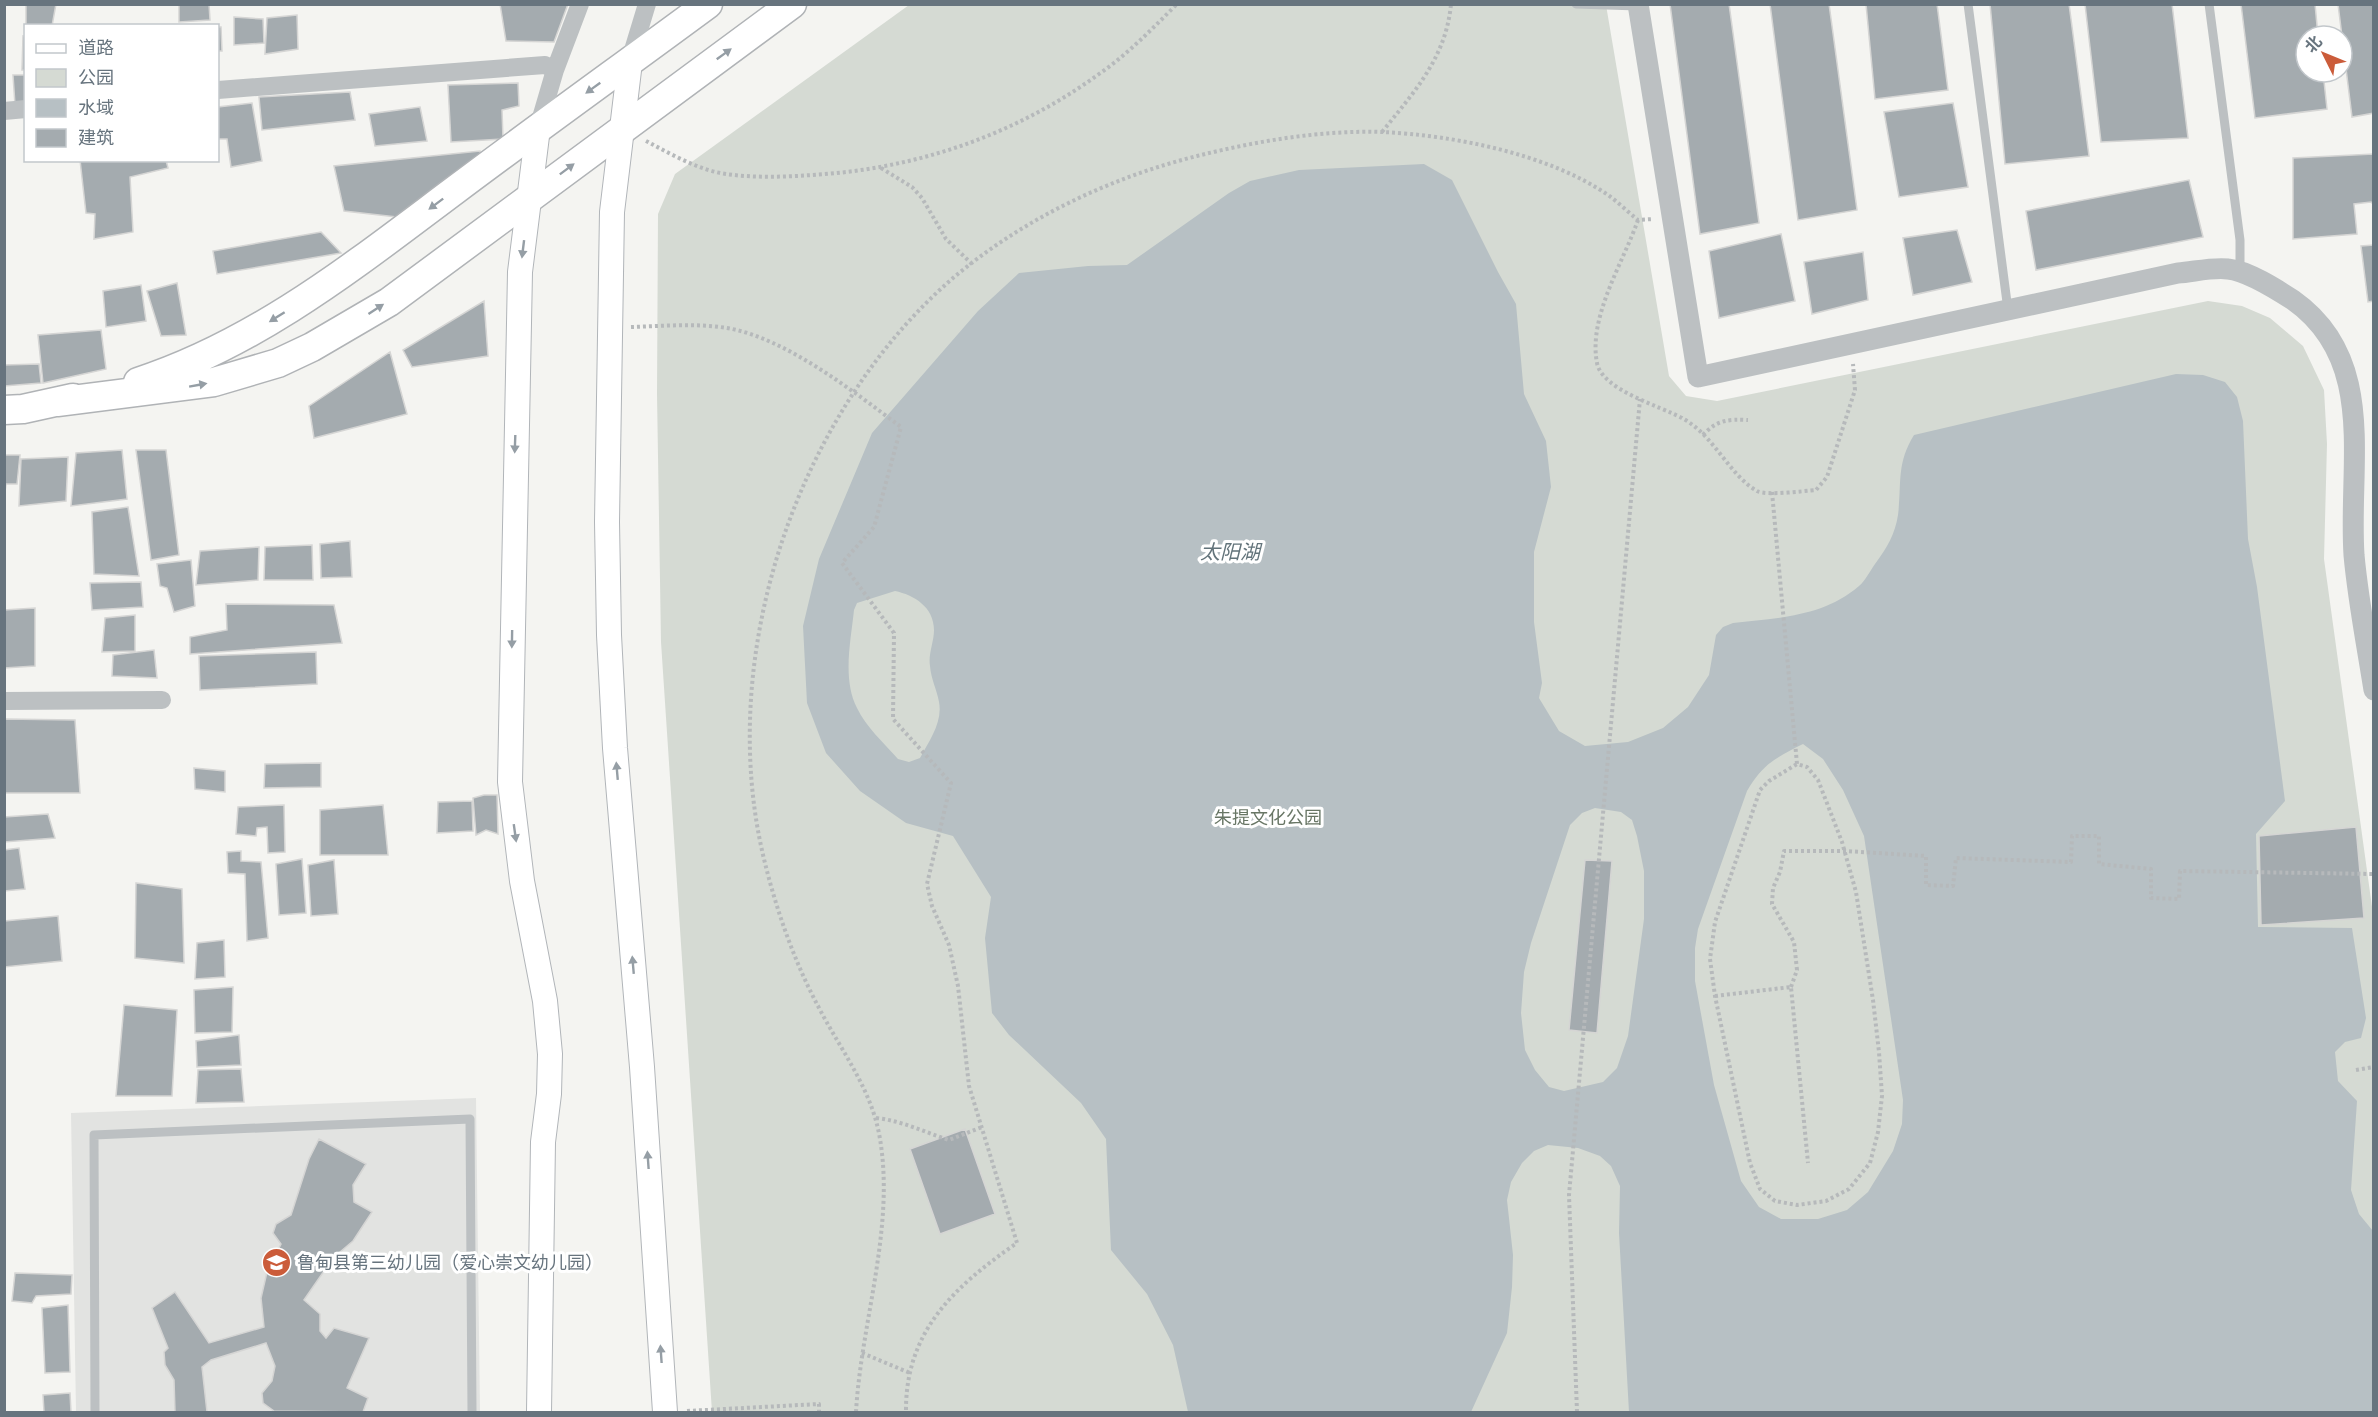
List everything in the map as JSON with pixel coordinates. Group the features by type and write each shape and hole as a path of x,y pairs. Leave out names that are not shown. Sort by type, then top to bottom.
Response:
{"highway":[{"path":"57,402 159,375 214,352 266,324 332,280 708,4"},
{"path":"4,410 203,384 246,374 278,363 348,327 388,302 792,4"}],"main road":[{"path":"630,62 612,212 607,522 609,636 615,748 642,1067 665,1412"},
{"path":"538,128 520,272 510,782 522,881 545,1001 550,1054 549,1094 543,1142 539,1413"}],"street":[{"path":"538,128 555,70 580,4"},
{"path":"630,62 647,4"},
{"path":"1638,5 1698,377 2178,273 2228,268 2269,284 2308,309 2334,339 2350,371 2356,410 2354,555 2373,690"},
{"path":"219,90 545,65 555,70"},
{"path":"4,111 24,109"},
{"path":"4,701 162,700"}],"lane":[{"path":"1575,4 1638,5"},
{"path":"1968,4 2008,310"},
{"path":"2209,4 2240,240 2241,273"},
{"path":"95,1413 94,1135 470,1119 472,1413"}],"path":[{"path":"622,129 686,161 724,174 786,177 845,174 880,168 956,149 1007,128 1055,103 1100,74 1141,40 1177,4"},
{"path":"1382,132 1419,86 1434,62 1449,25 1451,4"},
{"path":"856,1413 862,1353 878,1252 882,1202 881,1143 876,1118 863,1084 818,1007 791,944 765,864 756,824 748,745 752,668 758,629 777,555 805,484 839,418 855,393 902,330 926,303 1011,235 1043,216 1147,170 1262,142 1382,132 1495,148 1530,158 1570,174 1607,194 1638,220 1672,217"},
{"path":"880,168 900,179 917,193 946,239 972,264"},
{"path":"610,328 694,325 727,328 752,334 787,350 855,393 901,427 874,526 842,564 894,633 893,719 951,783 927,884 932,906 949,945 958,986 969,1086 1017,1243 983,1267 948,1299 930,1324 921,1341 910,1373 906,1413"},
{"path":"1577,1413 1569,1190 1640,399"},
{"path":"1703,435 1713,425 1723,420 1748,420"},
{"path":"1772,492 1797,764"},
{"path":"1797,764 1807,767 1818,780 1845,851 1856,892 1873,1000 1882,1096 1878,1132 1870,1163 1849,1189 1826,1202 1797,1205 1775,1201 1760,1189 1750,1163 1715,996 1710,958 1715,922 1760,790 1769,781 1797,764"},
{"path":"1808,1163 1791,987 1797,970 1794,942 1772,904 1773,888 1780,872 1784,851 1845,851 1926,856 1926,885 1953,886 1956,858 2071,862 2072,836 2099,836 2099,864 2151,869 2151,898 2179,899 2180,871 2373,874"},
{"path":"1715,996 1791,987"},
{"path":"2356,1070 2373,1067"},
{"path":"876,1118 924,1129 949,1140 982,1127"},
{"path":"862,1353 910,1373"},
{"path":"665,1412 819,1404 819,1413"}],"shaded area":[{"name":"鲁甸县第三幼儿园（爱心崇文幼儿园）","path":"476,1098 480,1412 76,1412 71,1113"}],"green space":[{"name":"朱提文化公园","path":"909,5 1606,5 1669,376 1686,396 1717,401 2208,301 2242,306 2270,318 2303,346 2324,390 2327,444 2324,559 2373,914 2373,1412 712,1412 661,642 657,394 658,214 675,174"}],"water":[{"name":"太阳湖","path":"1424,164 1452,180 1516,304 1524,394 1546,441 1551,487 1534,552 1534,622 1542,683 1539,698 1559,731 1585,746 1628,742 1663,728 1688,707 1709,675 1716,635 1723,627 1733,623 1783,617 1815,610 1845,596 1859,586 1893,535 1898,515 1904,455 1914,435 2176,374 2203,375 2225,382 2237,397 2243,421 2248,539 2257,587 2285,801 2256,834 2258,927 2352,928 2366,1018 2361,1038 2345,1042 2335,1052 2338,1081 2357,1101 2351,1190 2359,1214 2373,1231 2373,1412 1629,1412 1619,1233 1620,1186 1611,1166 1600,1156 1578,1148 1548,1145 1534,1151 1522,1163 1511,1182 1507,1200 1513,1255 1507,1333 1471,1412 1188,1412 1173,1345 1147,1294 1111,1250 1106,1139 1081,1103 1009,1035 992,1013 985,938 991,897 953,836 906,823 860,791 826,753 807,703 803,626 819,559 872,433 978,311 1019,273 1088,266 1127,265 1229,193 1250,181 1299,170","holes":["895,591 922,603 931,615 934,630 930,662 939,702 939,717 920,758 909,762 898,759 865,722 852,697 850,685 851,634 857,603","1803,744 1823,759 1843,790 1864,836 1903,1100 1902,1124 1893,1151 1868,1192 1847,1210 1818,1219 1781,1219 1759,1207 1741,1181 1714,1085 1695,981 1695,948 1698,929 1747,791 1764,768","1595,808 1621,812 1632,820 1644,871 1644,919 1628,1036 1617,1068 1603,1082 1564,1091 1549,1087 1535,1070 1525,1050 1521,1013 1524,972 1531,943 1570,825 1582,813"]}],"building":[{"path":"26,4 56,4 52,24 26,24"},
{"path":"179,4 209,4 210,20 179,22"},
{"path":"500,4 568,4 554,42 506,41"},
{"path":"1670,4 1729,4 1759,223 1700,234"},
{"path":"1770,4 1829,4 1857,210 1798,220"},
{"path":"1866,4 1937,4 1948,90 1875,99"},
{"path":"1990,4 2069,4 2089,156 2005,164"},
{"path":"2085,4 2172,4 2188,138 2101,142"},
{"path":"2241,4 2315,4 2317,24 2294,24 2294,84 2324,84 2327,109 2255,118"},
{"path":"2338,4 2374,4 2374,113 2352,117 2348,84 2354,84 2354,24 2340,24"},
{"path":"297,15 298,49 265,54 267,18"},
{"path":"234,17 263,19 264,43 234,45"},
{"path":"219,27 221,27 222,51 219,51"},
{"path":"23,36 24,70 22,70"},
{"path":"13,75 24,75 24,104 15,105"},
{"path":"518,83 519,106 502,110 503,139 451,142 448,85"},
{"path":"350,92 355,120 262,130 259,97"},
{"path":"252,103 262,161 231,167 227,139 219,139 219,107"},
{"path":"1953,103 1968,187 1899,197 1884,112"},
{"path":"420,107 427,141 375,146 369,114"},
{"path":"480,151 481,159 397,217 344,211 334,166"},
{"path":"2374,154 2374,205 2371,202 2354,204 2357,234 2293,239 2293,158"},
{"path":"80,162 166,162 168,168 130,177 133,232 94,239 95,214 86,213"},
{"path":"2189,180 2203,237 2036,270 2026,211"},
{"path":"1957,230 1972,282 1913,295 1903,238"},
{"path":"321,232 341,253 217,274 213,251"},
{"path":"1781,234 1795,301 1719,318 1709,251"},
{"path":"2374,245 2374,301 2368,302 2361,246"},
{"path":"1863,252 1868,300 1812,314 1804,262"},
{"path":"177,283 186,335 161,336 147,291"},
{"path":"141,285 146,321 106,327 103,291"},
{"path":"484,301 488,356 412,367 403,350"},
{"path":"101,330 106,369 43,383 38,335"},
{"path":"390,352 407,414 314,438 309,406"},
{"path":"39,364 41,383 4,386 4,365"},
{"path":"122,450 127,499 71,506 76,453"},
{"path":"136,450 166,450 179,555 151,560"},
{"path":"4,455 20,455 17,484 6,484 4,500"},
{"path":"68,457 66,501 19,506 21,459"},
{"path":"128,507 139,576 94,574 92,512"},
{"path":"350,541 352,577 321,578 320,544"},
{"path":"312,545 313,580 264,580 265,547"},
{"path":"259,547 258,580 196,585 200,551"},
{"path":"191,560 195,606 174,612 167,588 160,586 157,564"},
{"path":"141,582 143,607 92,610 90,583"},
{"path":"226,604 334,605 342,643 190,654 190,637 227,630"},
{"path":"35,608 35,666 4,668 4,610"},
{"path":"135,615 135,651 102,652 105,618"},
{"path":"154,650 157,678 112,676 113,655"},
{"path":"316,652 317,684 200,690 199,656"},
{"path":"4,719 75,720 80,793 4,793"},
{"path":"321,763 321,787 264,788 265,764"},
{"path":"194,768 225,771 225,792 195,789"},
{"path":"497,795 498,834 486,830 476,835 473,798"},
{"path":"472,801 473,831 437,833 438,802"},
{"path":"284,805 285,852 268,853 267,827 257,828 256,836 236,834 238,807"},
{"path":"383,805 388,855 320,855 320,810"},
{"path":"48,814 55,838 4,842 4,817"},
{"path":"2356,827 2364,918 2261,925 2259,836"},
{"path":"19,848 25,889 4,891 4,850"},
{"path":"241,851 241,861 261,862 268,938 247,941 245,874 228,873 227,852"},
{"path":"302,859 306,913 279,915 276,864"},
{"path":"334,860 338,914 311,916 308,865"},
{"path":"1585,860 1612,861 1597,1033 1569,1030"},
{"path":"136,883 182,889 184,963 135,958"},
{"path":"58,916 62,961 4,967 4,921"},
{"path":"224,940 225,977 195,979 197,943"},
{"path":"233,987 232,1032 195,1033 194,990"},
{"path":"124,1005 177,1010 172,1096 116,1096"},
{"path":"239,1035 241,1065 197,1067 196,1041"},
{"path":"241,1069 244,1102 196,1103 198,1070"},
{"path":"965,1129 995,1214 940,1234 910,1149"},
{"path":"319,1139 366,1164 353,1185 354,1202 372,1212 353,1241 333,1258 304,1300 320,1314 320,1331 326,1338 334,1328 369,1338 347,1388 368,1398 363,1412 274,1411 263,1403 262,1393 272,1381 275,1366 266,1343 211,1360 202,1367 207,1412 175,1412 174,1380 165,1365 164,1352 168,1348 152,1308 175,1292 209,1343 264,1327 261,1298 267,1272 281,1244 273,1233 276,1224 291,1215 309,1159"},
{"path":"15,1273 72,1275 71,1294 36,1296 32,1303 12,1301"},
{"path":"68,1305 70,1372 45,1373 42,1308"},
{"path":"70,1393 71,1412 44,1412 43,1395"}],"place":[{"name":"鲁甸县第三幼儿园（爱心崇文幼儿园）","path":"276,1263"}]}
